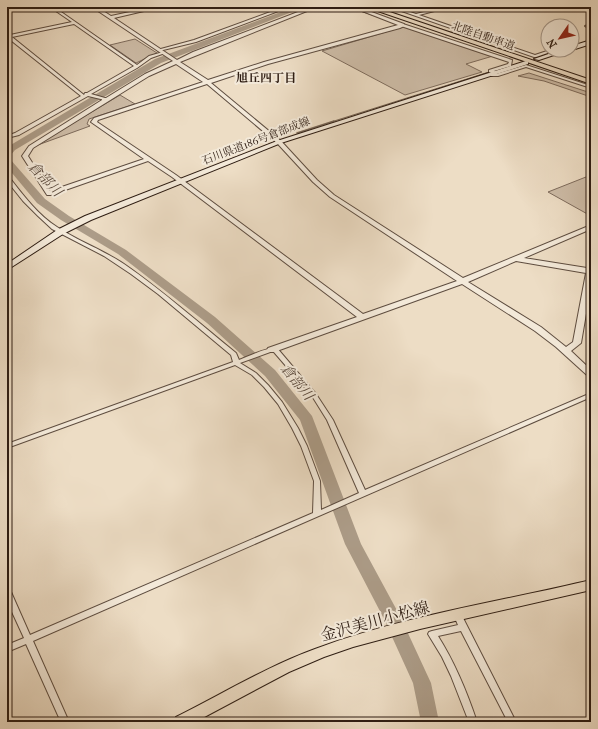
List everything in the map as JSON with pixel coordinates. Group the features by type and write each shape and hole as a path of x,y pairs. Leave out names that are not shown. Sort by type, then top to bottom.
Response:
{"highway":[{"name":"北陸自動車道","path":"369,7 591,82"},
{"name":"北陸自動車道","path":"378,7 591,78"}],"main road":[{"path":"580,45 591,42"},
{"name":"石川県道186号倉部成線","path":"7,268 61,231 88,218 182,182 279,142 526,63"},
{"name":"金沢美川小松線","path":"181,722 276,673 319,654 417,626 461,622 591,585"}],"street":[{"path":"52,7 136,66"},
{"path":"94,7 207,82 279,142 315,181 332,196 359,215 538,329 566,351 591,374"},
{"path":"110,18 159,7"},
{"path":"7,142 18,134 150,57 287,7"},
{"path":"149,158 50,194 25,156 31,147 105,99 175,60 315,7"},
{"path":"354,7 402,24 443,36 512,62 490,71 492,74 498,75 526,66 591,87"},
{"path":"392,7 457,31 534,56 540,54"},
{"path":"416,15 448,7"},
{"path":"8,36 73,22"},
{"path":"363,318 182,182 149,158 94,122 96,119 266,63 398,27 402,24"},
{"path":"8,36 86,95 105,99"},
{"path":"7,137 18,134"},
{"path":"7,178 23,198 61,231 93,247 122,265 234,354 240,363 266,386 280,403 304,446 317,481 318,513"},
{"path":"7,446 240,363 463,281 591,227"},
{"path":"515,259 590,267 577,343 566,351"},
{"path":"273,350 314,395 330,420 364,494"},
{"path":"7,650 591,395"},
{"path":"7,592 65,722"},
{"path":"473,722 444,652 432,634 461,622 512,722"}],"shaded area":[{"path":"406,26 493,56 466,64 482,72 405,95 322,51"},
{"path":"135,39 157,53 136,63 110,45"},
{"path":"529,73 591,93 591,97 544,81 518,76"},
{"path":"120,95 135,104 89,119 87,124 90,126 35,146"},
{"path":"591,175 591,216 548,192"}],"waterway":[{"name":"倉部川","path":"7,154 12,148 158,61 301,7"},
{"path":"349,7 386,20"},
{"path":"331,122 489,72"},
{"path":"297,133 334,121"},
{"name":"倉部川","path":"7,161 30,190 41,201 65,218 122,252 211,320 270,373 307,419 353,544 391,616 422,683 430,722"}],"tunnel":[{"path":"445,35 455,31"}],"district":[{"name":"旭丘四丁目","path":"266,78"}]}
